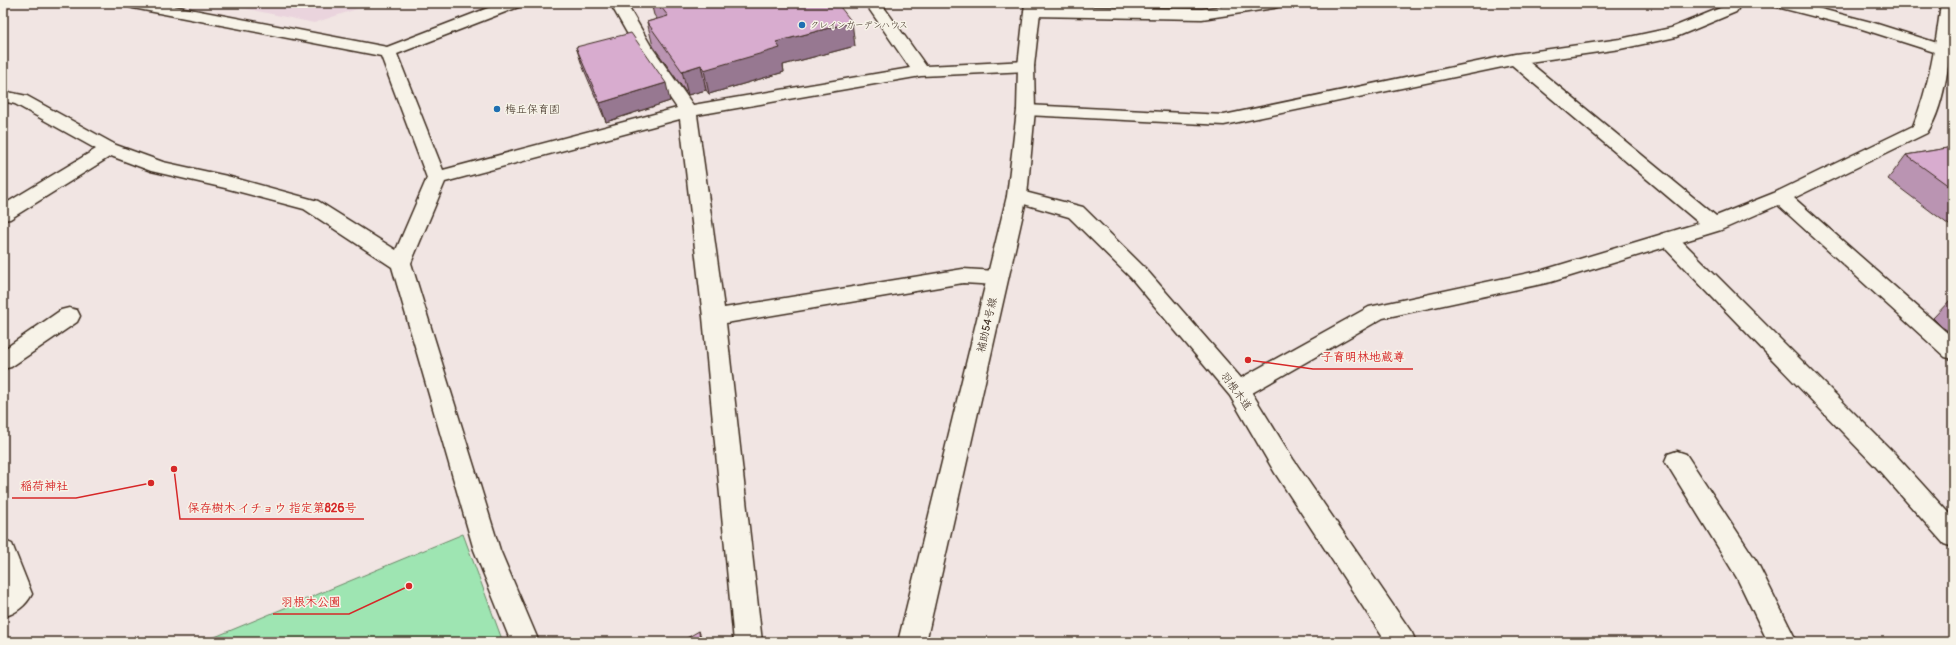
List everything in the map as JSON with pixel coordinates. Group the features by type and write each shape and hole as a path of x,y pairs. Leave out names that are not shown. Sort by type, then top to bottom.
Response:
{"street":[{"path":"134,3 388,52 515,3"},
{"path":"618,3 643,47 688,111 714,317 748,642"},
{"path":"873,3 921,71"},
{"path":"1033,7 1202,14 1274,3"},
{"path":"1026,110 1224,120 1515,59 1620,44 1676,32 1730,9 1721,3"},
{"path":"1779,3 1864,25 1948,52"},
{"path":"1238,390 1257,381 1377,312 1544,277 1714,226 1781,196 1921,129 1930,107 1948,52 1949,3"},
{"name":"補助54号線","path":"912,642 1016,196 1026,110 1026,66 1033,7"},
{"path":"388,52 437,178 401,263 487,550 525,642"},
{"path":"1515,59 1714,226"},
{"path":"437,178 688,111 921,71 1026,66"},
{"path":"3,96 21,100 109,149 158,167 227,182 311,205 401,263"},
{"path":"3,214 109,149"},
{"name":"羽根木道","path":"1016,196 1076,212 1138,274 1238,390 1284,466 1402,642"},
{"path":"1781,196 1953,351"},
{"path":"1668,239 1885,460 1953,536"},
{"path":"714,317 963,276 997,278"},
{"path":"3,361 69,316"},
{"path":"1677,461 1747,570 1783,642"},
{"path":"3,552 18,594 3,604"}],"shaded area":[{"path":"220,3 375,3 314,23"}],"green space":[{"path":"463,534 503,642 211,642 210,639"}],"building":[{"path":"658,3 837,3 852,22 776,42 780,48 704,70 701,65 682,71 647,22 668,16"},
{"path":"631,33 666,83 600,103 576,47"},
{"path":"1953,147 1953,189 1906,155"},
{"path":"699,631 700,642 680,642"}],"place":[{"name":"クレインガーデンハウス","path":"802,25"},
{"name":"梅丘保育園","path":"497,109"},
{"name":"子育明林地蔵尊","path":"1248,360"},
{"name":"保存樹木 イチョウ 指定第826号","path":"174,469"},
{"name":"稲荷神社","path":"151,483"},
{"name":"羽根木公園","path":"409,586"}]}
